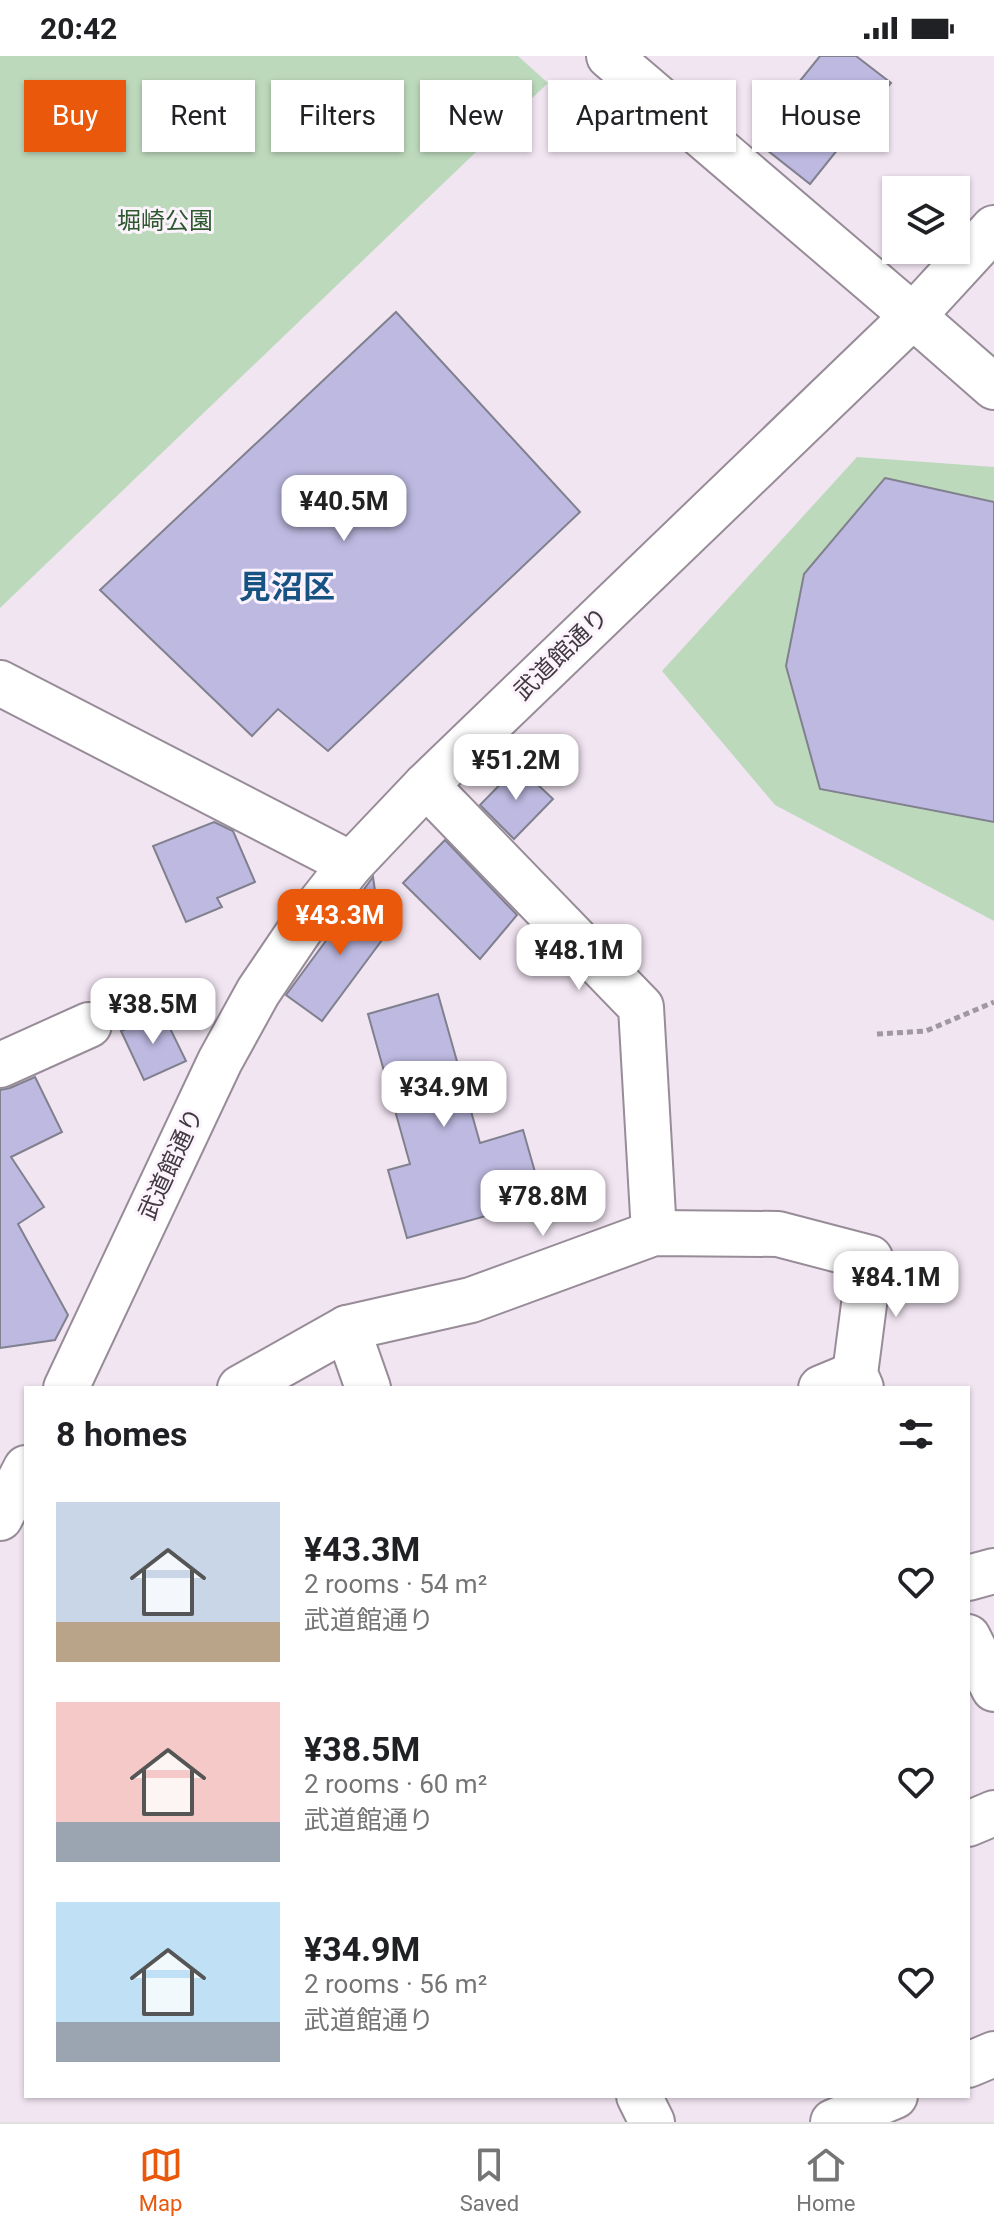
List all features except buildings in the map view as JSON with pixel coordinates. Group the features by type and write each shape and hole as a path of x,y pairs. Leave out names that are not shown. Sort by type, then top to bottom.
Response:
{"street":[{"path":"609,56 994,387"},
{"name":"武道館通り","path":"67,1386 220,1061 266,980 306,921 351,864 426,785 913,316 994,228"},
{"path":"0,683 351,864"},
{"path":"426,785 641,1007 654,1233"},
{"path":"0,1065 89,1025"},
{"path":"244,1386 347,1328 471,1300 654,1233 778,1234 870,1258 846,1383"},
{"path":"347,1328 367,1386"},
{"path":"0,1521 24,1472"},
{"path":"0,1521 24,1509"},
{"path":"970,1577 994,1571"},
{"path":"970,1641 994,1689"},
{"path":"970,1823 994,1813"},
{"path":"970,2064 994,2054"},
{"path":"640,2098 652,2122"},
{"path":"833,2122 890,2098"}],"path":[{"path":"877,1034 926,1031 994,1002"}],"green space":[{"name":"堀崎公園","path":"0,56 518,56 548,83 532,98 532,80 420,80 420,152 476,152 0,608"},
{"path":"857,457 994,467 994,921 775,805 662,671"}],"district":[{"name":"見沼区","path":"287,587"}]}
